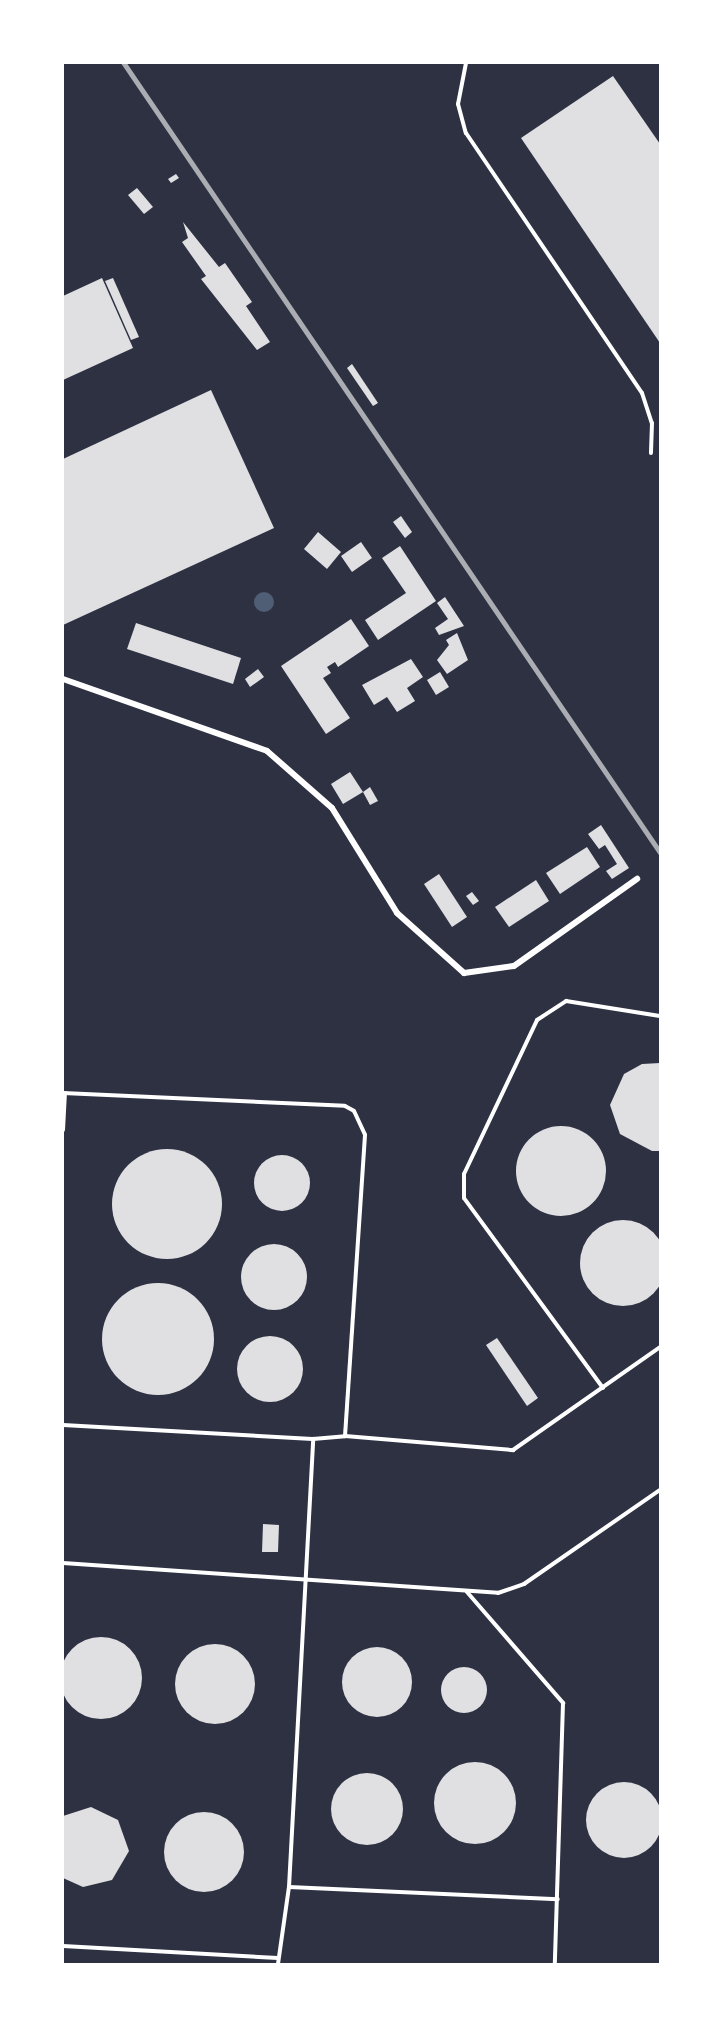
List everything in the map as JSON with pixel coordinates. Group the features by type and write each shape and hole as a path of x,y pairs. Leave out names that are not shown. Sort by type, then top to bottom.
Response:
{"street":[{"path":"63,679 267,751 332,808 397,913 464,973 514,966 637,879"}],"lane":[{"path":"466,63 458,104 466,133 642,393 652,423 651,453"},
{"path":"603,1388 464,1198 464,1174 537,1020 566,1001 660,1016"},
{"path":"63,1130 64,1093 345,1106 354,1111 365,1135 345,1436"},
{"path":"63,1425 314,1439 345,1436 513,1450 660,1347"},
{"path":"63,1946 278,1961 289,1887 304,1578 314,1439"},
{"path":"63,1563 498,1593 524,1584 660,1490"},
{"path":"466,1591 563,1703 555,1964"},
{"path":"289,1887 558,1899"}],"water":[{"path":"264,592 271,595 274,602 271,609 264,612 257,609 254,602 257,595"}],"building":[{"path":"613,76 660,144 660,343 521,138"},
{"path":"176,174 179,178 171,183 168,179"},
{"path":"137,188 153,207 144,214 128,195"},
{"path":"183,222 219,267 225,263 252,302 246,306 270,342 257,350 201,279 206,276 182,242 188,238"},
{"path":"102,278 133,348 63,380 63,296"},
{"path":"113,278 139,337 131,340 105,281"},
{"path":"352,364 378,403 373,406 347,368"},
{"path":"211,390 274,528 63,625 63,459"},
{"path":"401,516 412,532 405,538 393,522"},
{"path":"318,532 341,552 327,569 304,549"},
{"path":"361,542 372,558 352,572 341,556"},
{"path":"400,546 436,601 378,640 365,620 406,593 382,558"},
{"path":"445,597 464,626 439,635 435,628 448,619 437,603"},
{"path":"351,619 369,646 338,667 335,662 327,667 331,673 323,678 350,718 326,734 281,666"},
{"path":"136,623 241,658 233,684 127,649"},
{"path":"457,633 468,660 447,674 437,660 449,645 446,640"},
{"path":"411,659 423,677 407,688 415,701 397,712 387,697 374,705 362,685"},
{"path":"258,669 264,677 250,687 245,679"},
{"path":"440,672 449,687 436,695 427,680"},
{"path":"350,772 363,792 343,804 331,784"},
{"path":"370,787 378,801 370,805 363,792"},
{"path":"601,825 629,868 612,879 606,871 617,864 605,845 599,849 588,834"},
{"path":"587,847 600,867 560,894 546,873"},
{"path":"439,874 467,917 452,927 424,884"},
{"path":"536,880 549,901 509,927 495,907"},
{"path":"472,892 479,901 473,905 466,896"},
{"path":"660,1063 660,1151 652,1151 620,1134 610,1105 624,1074 642,1064"},
{"path":"561,1126 578,1130 593,1139 602,1154 606,1171 602,1188 593,1203 578,1212 561,1216 544,1212 529,1203 520,1188 516,1171 520,1154 529,1139 544,1130"},
{"path":"167,1149 188,1153 206,1165 218,1183 222,1204 218,1225 206,1243 188,1255 167,1259 146,1255 128,1243 116,1225 112,1204 116,1183 128,1165 146,1153"},
{"path":"276,1155 288,1155 298,1159 306,1167 310,1183 306,1199 298,1207 288,1211 276,1211 266,1207 258,1199 254,1189 254,1177 258,1167 266,1159"},
{"path":"623,1220 647,1227 659,1239 666,1263 659,1287 647,1299 623,1306 599,1299 587,1287 580,1263 587,1239 599,1227"},
{"path":"280,1244 298,1253 305,1264 307,1277 305,1290 298,1301 287,1308 268,1310 250,1301 243,1290 241,1271 250,1253 261,1246"},
{"path":"158,1283 180,1287 198,1299 210,1317 214,1339 210,1361 198,1379 180,1391 158,1395 136,1391 118,1379 106,1361 102,1339 106,1317 118,1299 136,1287"},
{"path":"263,1336 277,1336 289,1341 298,1350 303,1369 301,1382 294,1393 277,1402 263,1402 251,1397 242,1388 237,1376 237,1362 242,1350 251,1341"},
{"path":"497,1338 538,1398 527,1406 486,1345"},
{"path":"263,1524 279,1525 278,1552 262,1552"},
{"path":"101,1637 117,1640 130,1649 139,1662 142,1678 139,1694 130,1707 117,1716 101,1719 85,1716 72,1707 63,1694 60,1678 63,1662 72,1649 85,1640"},
{"path":"215,1644 230,1647 243,1656 252,1669 255,1684 252,1699 243,1712 230,1721 215,1724 200,1721 187,1712 178,1699 175,1684 178,1669 187,1656 200,1647"},
{"path":"377,1647 390,1650 402,1657 409,1669 412,1682 409,1695 402,1707 390,1714 377,1717 364,1714 352,1707 345,1695 342,1682 345,1669 352,1657 364,1650"},
{"path":"464,1667 480,1674 487,1690 480,1706 464,1713 448,1706 441,1690 448,1674"},
{"path":"475,1762 491,1765 504,1774 513,1787 516,1803 513,1819 504,1832 491,1841 475,1844 459,1841 446,1832 437,1819 434,1803 437,1787 446,1774 459,1765"},
{"path":"367,1773 387,1779 397,1789 403,1809 397,1829 387,1839 367,1845 347,1839 337,1829 331,1809 337,1789 347,1779"},
{"path":"624,1782 639,1785 651,1793 659,1805 662,1820 659,1835 651,1847 639,1855 624,1858 609,1855 597,1847 589,1835 586,1820 589,1805 597,1793 609,1785"},
{"path":"91,1807 118,1820 129,1851 112,1880 83,1887 63,1878 63,1816"},
{"path":"196,1812 212,1812 233,1823 244,1844 244,1860 233,1881 212,1892 196,1892 182,1886 170,1874 164,1860 164,1844 170,1830 182,1818"}],"railway":[{"path":"124,63 660,852"}]}
